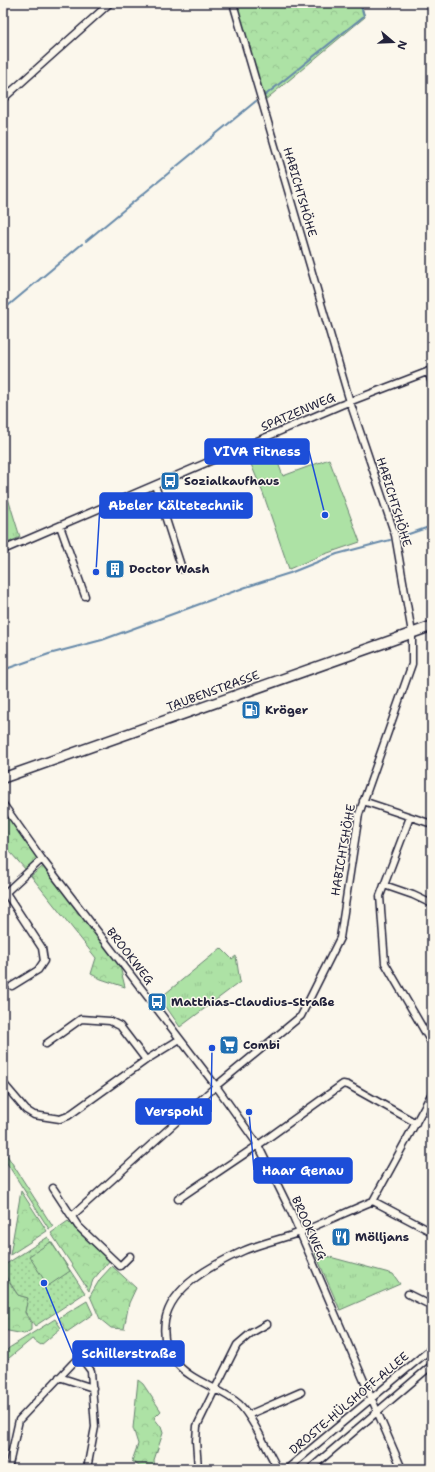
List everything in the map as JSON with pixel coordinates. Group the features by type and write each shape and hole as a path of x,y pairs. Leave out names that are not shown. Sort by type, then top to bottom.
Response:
{"street":[{"path":"3,99 110,3"},
{"name":"HABICHTSHÖHE","path":"72,1216 216,1086 301,1016 340,938 359,814 412,664 412,633 395,535 350,402 233,3"},
{"name":"SPATZENWEG","path":"3,550 350,402 430,370 432,383"},
{"path":"155,485 182,569"},
{"path":"60,526 85,596"},
{"name":"TAUBENSTRASSE","path":"3,778 432,626"},
{"path":"363,801 432,824"},
{"name":"BROOKWEG","path":"3,804 42,859 216,1086 258,1145 300,1232 402,1469"},
{"path":"410,817 380,896 385,963 432,1044"},
{"path":"12,986 38,970 44,961 42,948 4,894 42,859"},
{"path":"384,885 413,895 432,904"},
{"path":"46,1044 81,1019 110,1021 120,1026 146,1060"},
{"path":"3,1083 26,1110 34,1115 60,1119 68,1116 146,1060 180,1039"},
{"path":"178,1199 258,1145 342,1084 348,1085 416,1123"},
{"path":"278,1469 248,1415 238,1404 215,1388 186,1373 175,1361 165,1342 164,1328 167,1310 178,1293 198,1274 243,1251 300,1232 373,1201 432,1093"},
{"path":"53,1188 78,1226 120,1266 130,1256"},
{"path":"373,1201 432,1232"},
{"path":"408,1294 432,1306"},
{"path":"198,1468 196,1441 197,1426 215,1388 237,1345 252,1332 267,1324"},
{"name":"DROSTE-HÜLSHOFF-ALLEE","path":"287,1469 432,1348"},
{"name":"DROSTE-HÜLSHOFF-ALLEE","path":"310,1469 432,1364 425,1354"},
{"path":"8,1469 19,1420 59,1376 74,1362 80,1360 86,1363 91,1371 93,1388 95,1427 87,1469"},
{"path":"59,1376 93,1388"},
{"path":"248,1415 302,1392"}],"green space":[{"path":"235,3 361,3 365,17 264,101"},
{"path":"269,439 283,476 329,459 360,542 322,555 289,569 263,493 245,450"},
{"path":"3,482 20,537 3,545"},
{"path":"3,804 42,859 33,867 26,870 3,844"},
{"path":"46,864 118,958 125,987 91,974 96,958 31,876"},
{"path":"221,948 232,959 236,956 240,982 180,1027 160,998"},
{"path":"3,1149 53,1227 49,1229 3,1157"},
{"path":"21,1191 47,1231 10,1255"},
{"path":"68,1221 110,1260 93,1280 89,1291 51,1233"},
{"path":"48,1237 85,1293 35,1326 25,1312 28,1298 18,1295 3,1272 3,1266"},
{"path":"51,1242 70,1271 48,1286 29,1256"},
{"path":"315,1253 393,1274 400,1284 340,1310"},
{"path":"112,1266 136,1288 129,1303 124,1329 111,1328 100,1319 90,1296 100,1279"},
{"path":"3,1274 18,1295 28,1298 25,1313 31,1322 31,1330 24,1334 3,1330 7,1306 3,1303"},
{"path":"87,1301 93,1314 67,1332 59,1318"},
{"path":"55,1319 61,1328 41,1345 32,1339 3,1363 3,1355 9,1348"},
{"path":"138,1380 143,1384 161,1411 154,1418 161,1427 163,1433 154,1460 155,1469 143,1469 132,1461 138,1444 133,1428"}],"waterway":[{"path":"263,97 364,16 360,3"},
{"path":"86,241 256,101"},
{"path":"3,310 82,244"},
{"path":"403,536 432,526"},
{"path":"3,670 49,654 102,640 246,587 290,573 337,554 390,540"}],"place":[{"name":"Sozialkaufhaus","path":"170,481"},
{"name":"VIVA Fitness","path":"325,515"},
{"name":"Doctor Wash","path":"115,569"},
{"name":"Abeler Kältetechnik","path":"96,572"},
{"name":"Kröger","path":"251,710"},
{"name":"Matthias-Claudius-Straße","path":"157,1002"},
{"name":"Combi","path":"229,1045"},
{"name":"Verspohl","path":"212,1048"},
{"name":"Haar Genau","path":"249,1112"},
{"name":"Mölljans","path":"341,1237"},
{"name":"Schillerstraße","path":"44,1283"}]}
